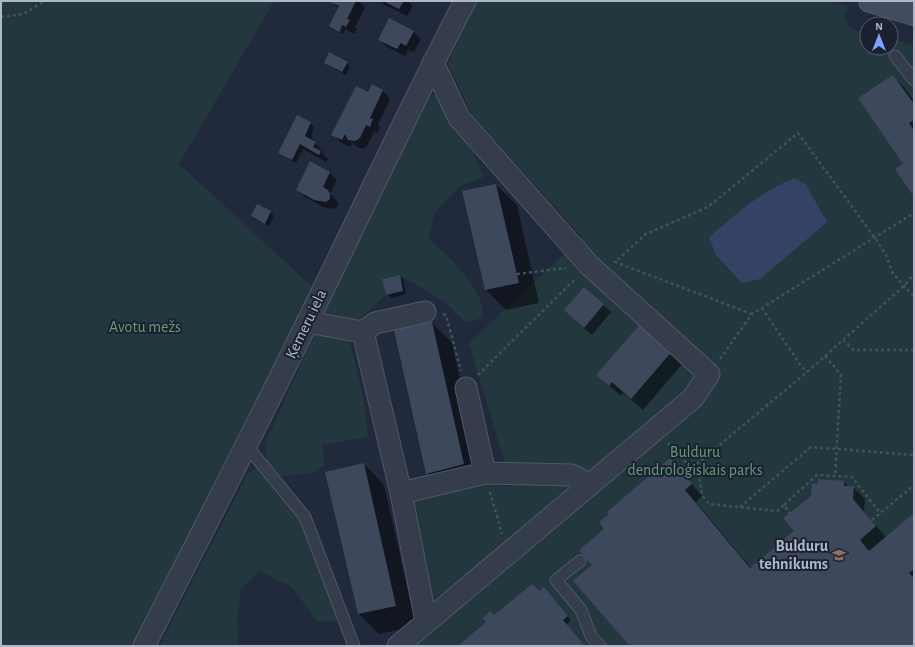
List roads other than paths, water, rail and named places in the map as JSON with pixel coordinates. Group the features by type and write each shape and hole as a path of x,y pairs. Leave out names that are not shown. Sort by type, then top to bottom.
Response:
{"street":[{"name":"Ķemeru iela","path":"144,646 246,445 433,63 465,1"},
{"path":"870,1 914,14"},
{"path":"398,646 693,398 709,374 589,265 459,118 433,63"},
{"path":"307,322 363,332 375,323 425,312"},
{"path":"363,332 400,493 426,621"},
{"path":"466,388 485,473"},
{"path":"400,493 485,473 572,475 589,485"}],"lane":[{"path":"894,56 914,80"},
{"path":"246,445 306,517 354,646"},
{"path":"580,561 556,580 581,610 591,636 600,646"}],"water":[{"path":"794,178 806,185 827,222 760,279 742,283 716,255 709,237 759,197"}],"place":[{"name":"Bulduru tehnikums","path":"839,555"}],"park label":[{"name":"Avotu mežs","path":"145,327"},
{"name":"Bulduru dendroloģiskais parks","path":"695,461"}]}
